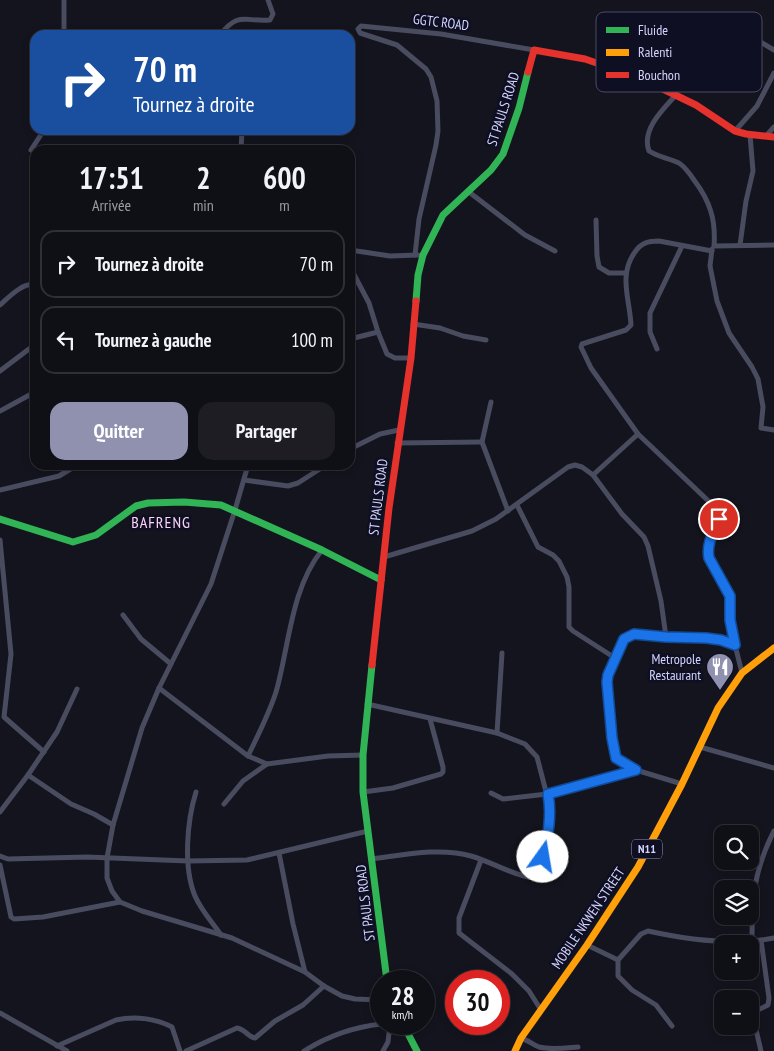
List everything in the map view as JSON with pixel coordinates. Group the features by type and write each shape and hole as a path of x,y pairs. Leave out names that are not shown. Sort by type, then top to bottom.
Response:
{"main road":[{"name":"GGTC ROAD","path":"534,50 596,63"},
{"name":"ST PAULS ROAD","path":"386,970 363,792 363,754 397,443 411,358 419,255 443,215 491,170 503,154 519,108 534,50"},
{"name":"GGTC ROAD","path":"668,92 696,105 735,131 750,135 774,136"},
{"path":"0,519 73,542 96,535 136,506 148,503 203,503 221,505 322,550 381,580"},
{"name":"MOBILE NKWEN STREET","path":"515,1051 521,1038 638,867 682,784 718,708 742,673 774,648"},
{"path":"409,1035 417,1051"}],"street":[{"path":"64,0 64,30"},
{"path":"224,30 237,19 270,20 273,14 268,0"},
{"name":"GGTC ROAD","path":"419,255 420,218 437,138 437,101 431,77 426,69 397,45 365,36 358,29 361,26 441,34 534,50"},
{"path":"762,43 774,50"},
{"path":"735,131 757,106 774,73"},
{"path":"676,96 654,121 650,130 648,148 652,153 679,163 686,169 704,193 714,217 715,232 711,275 722,318 729,334 758,379 763,407 761,428 774,430"},
{"path":"766,136 774,127"},
{"path":"740,245 746,201 754,164 750,135"},
{"path":"469,192 525,235 555,251"},
{"path":"596,220 597,256 600,267 609,273 625,273"},
{"path":"742,673 730,620 730,596 709,558 708,552 720,512 638,434 591,368 580,347 582,344 626,330 631,325 625,273 631,257 641,244 650,241 713,249 740,245 774,245"},
{"path":"657,349 650,332 650,313 682,246"},
{"path":"355,251 390,256 419,255"},
{"path":"355,276 369,302 387,354 396,358 411,358"},
{"path":"0,305 24,286 30,284"},
{"path":"413,324 440,328 463,336 486,340"},
{"path":"355,338 378,332"},
{"path":"0,371 29,349"},
{"path":"0,411 30,395"},
{"path":"491,402 482,442 508,511"},
{"path":"355,447 380,434 400,430"},
{"path":"593,476 638,434"},
{"path":"397,443 482,442"},
{"path":"384,557 472,531 496,519 568,467 575,465 582,467 593,476 622,514 644,537 648,546 661,601 666,637"},
{"path":"0,490 59,476 69,470"},
{"path":"247,470 211,584 159,688 142,728 113,825 107,858 108,878 112,891 120,902 254,948 305,972 342,996 370,1000"},
{"path":"244,480 288,486 298,483 319,470"},
{"path":"516,505 538,547 553,555 567,577 569,587 569,627 615,658"},
{"path":"0,540 11,654 4,716 44,752"},
{"path":"248,756 276,692 291,621 311,564 322,550"},
{"path":"123,615 141,639 171,664"},
{"path":"682,784 636,770 616,758 612,738 608,675 624,639 634,634 706,638 721,640 735,645"},
{"path":"497,733 502,653"},
{"path":"159,688 248,756 267,764"},
{"path":"0,812 44,752 62,722 77,689"},
{"path":"0,697 7,697"},
{"path":"368,704 497,733 525,744 537,757 550,806 550,823 538,874 533,878 458,853 410,854 372,859"},
{"path":"363,792 393,788 443,772 430,719"},
{"path":"700,747 774,768"},
{"path":"224,804 243,782 267,764 328,756 363,754"},
{"path":"491,793 503,799 548,794 636,770"},
{"path":"28,775 71,804 113,825"},
{"path":"196,792 190,819 188,861 192,887 196,898 222,936"},
{"path":"0,856 8,859 87,857 188,861 247,860 368,831"},
{"path":"752,935 754,886 758,868 774,831"},
{"path":"279,853 305,972"},
{"path":"481,860 459,918 459,933 512,974 529,990 540,1010"},
{"path":"0,865 11,917 14,919 43,917 120,902"},
{"path":"672,1026 656,1005 632,990 618,976 618,960 641,934 648,931 703,941 714,941"},
{"path":"761,1051 753,1016 756,1011 768,1006 769,998 761,940 774,938"},
{"path":"586,945 618,960"},
{"path":"186,1051 237,1028 242,1029 255,1038 275,1020 303,1005 324,986"},
{"path":"0,1013 67,1051"},
{"path":"58,1046 124,1018 154,1020 172,1027 180,1051"},
{"path":"304,1051 333,1036 352,1029 370,1026"},
{"path":"382,1051 388,1042 389,1035"},
{"path":"521,1038 532,1041 538,1046 552,1049 578,1047"}],"traffic: fast":[{"path":"416,301 418,275 423,255 443,215 491,170 503,154 519,108 528,72"},
{"path":"0,519 73,542 96,535 136,506 148,503 184,502 221,505 322,550 381,580"},
{"path":"372,665 363,755 363,792 386,970"},
{"path":"409,1035 417,1051"}],"traffic: slow":[{"path":"515,1051 521,1038 587,945 638,867 682,784 718,708 742,673 774,648"}],"traffic: jam":[{"path":"528,72 534,50 596,63"},
{"path":"669,92 696,105 735,131 774,137"},
{"path":"372,665 389,508 411,358 416,301"}],"place":[{"name":"Metropole Restaurant","path":"720,691"}],"district":[{"name":"BAFRENG","path":"161,522"}],"route":[{"path":"543,857 550,823 548,794 636,770 616,758 612,738 607,682 608,675 624,639 634,634 706,638 721,640 735,645 730,620 730,596 709,558 708,552 708,547 719,519"}]}
